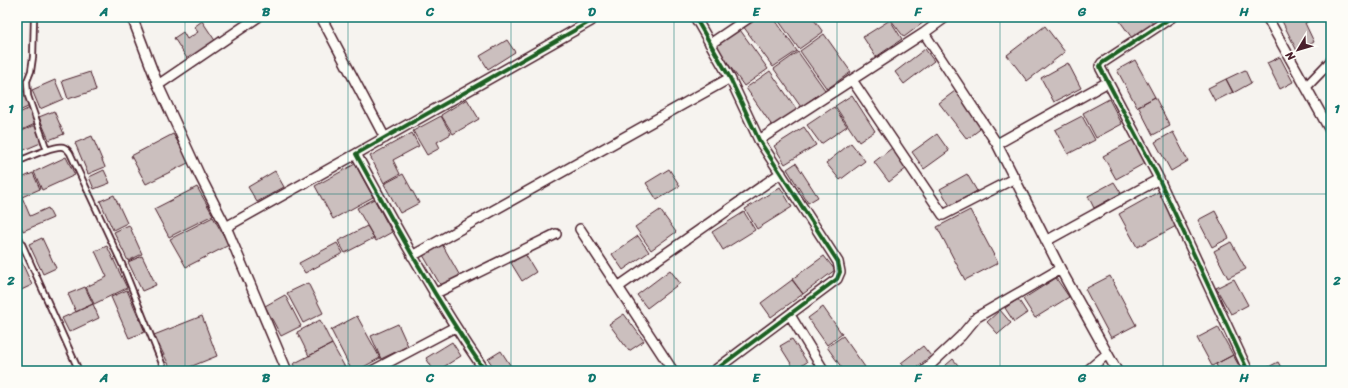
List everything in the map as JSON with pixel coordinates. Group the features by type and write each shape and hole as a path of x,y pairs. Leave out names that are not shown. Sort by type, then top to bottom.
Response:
{"street":[{"path":"132,17 158,85 199,174 226,227 287,371"},
{"path":"158,85 258,17"},
{"path":"321,17 385,138"},
{"path":"695,17 730,78 759,140 838,262 840,272 837,279 714,371"},
{"path":"710,44 750,17"},
{"path":"759,140 924,33 946,17"},
{"path":"1172,17 1102,63 1100,69 1159,179 1248,371"},
{"path":"1267,17 1331,132"},
{"path":"226,227 591,21"},
{"path":"924,33 997,144 1060,269 1117,371"},
{"path":"1306,87 1331,61"},
{"path":"412,256 730,78"},
{"path":"852,80 943,215 1015,178"},
{"path":"997,144 1108,82"},
{"path":"356,154 434,294 485,371"},
{"path":"618,287 781,173"},
{"path":"1046,241 1159,179"},
{"path":"580,229 673,371"},
{"path":"434,294 556,234"},
{"path":"924,371 961,336 977,317 1060,269"},
{"path":"790,315 824,371"},
{"path":"372,371 455,327"},
{"path":"1087,371 1107,354"}],"lane":[{"path":"34,17 33,58 31,71 26,81 28,96 47,150"},
{"path":"17,162 61,146 70,153 122,264 165,371"},
{"path":"17,232 79,371"}],"building":[{"path":"755,17 773,17 797,51 773,67 743,26"},
{"path":"776,17 812,17 823,32 799,49"},
{"path":"895,17 927,17 928,19 904,37 891,20"},
{"path":"1117,17 1149,17 1153,24 1132,38"},
{"path":"1280,17 1318,17 1305,23 1314,42 1297,51"},
{"path":"890,20 902,39 876,57 863,37"},
{"path":"202,21 216,42 188,60 174,38 183,32 187,39 198,32 194,27"},
{"path":"1045,26 1065,52 1027,81 1007,55"},
{"path":"738,27 768,69 744,86 714,44"},
{"path":"824,34 851,72 827,89 800,51"},
{"path":"507,40 515,52 488,69 480,56"},
{"path":"925,49 934,61 904,84 895,72"},
{"path":"798,52 825,90 801,107 774,69"},
{"path":"1280,57 1293,82 1280,89 1267,63"},
{"path":"1135,60 1155,97 1137,107 1117,70"},
{"path":"1068,63 1081,88 1054,102 1041,78"},
{"path":"1245,70 1251,83 1233,93 1226,79"},
{"path":"770,71 797,110 773,127 746,88"},
{"path":"90,72 96,90 68,99 62,81"},
{"path":"1226,79 1233,92 1215,101 1208,88"},
{"path":"55,80 63,99 40,109 32,90"},
{"path":"19,81 30,106 17,112 17,82"},
{"path":"955,91 983,127 967,139 939,103"},
{"path":"852,95 875,131 859,142 835,106"},
{"path":"1155,97 1170,126 1153,135 1138,106"},
{"path":"467,99 479,119 453,134 441,115"},
{"path":"1109,99 1122,124 1096,138 1083,113"},
{"path":"834,107 847,126 821,144 807,125"},
{"path":"30,108 37,123 20,131 17,124 17,114"},
{"path":"54,111 64,134 49,140 39,117"},
{"path":"441,116 451,134 437,142 440,148 427,155 413,131"},
{"path":"1082,116 1095,140 1068,154 1055,130"},
{"path":"36,125 43,142 17,153 17,133"},
{"path":"804,127 816,145 785,164 774,146"},
{"path":"1173,132 1188,161 1171,171 1155,142"},
{"path":"412,133 419,146 393,160 400,174 384,183 370,156"},
{"path":"173,134 190,162 146,184 131,156"},
{"path":"937,134 949,151 924,169 912,152"},
{"path":"92,136 105,167 88,174 75,143"},
{"path":"1133,140 1145,163 1116,179 1103,156"},
{"path":"851,143 865,161 840,180 826,163"},
{"path":"892,148 907,168 889,182 874,162"},
{"path":"66,157 75,175 42,190 34,172"},
{"path":"796,163 818,197 808,203 787,169"},
{"path":"355,164 373,197 333,219 315,186"},
{"path":"669,169 680,186 657,200 646,183"},
{"path":"104,170 110,183 94,189 89,177"},
{"path":"275,171 284,187 257,202 248,187"},
{"path":"33,173 40,189 22,197 30,216 48,208 53,218 23,231 17,218 17,180"},
{"path":"403,174 419,203 400,213 384,184"},
{"path":"967,174 977,191 950,206 940,189"},
{"path":"1114,182 1121,193 1094,208 1088,196"},
{"path":"197,187 213,215 169,237 154,209"},
{"path":"780,187 792,207 757,229 745,209"},
{"path":"1160,191 1178,225 1137,247 1119,214"},
{"path":"114,195 127,223 113,230 100,201"},
{"path":"374,199 392,232 376,241 357,208"},
{"path":"660,210 676,232 651,250 635,227"},
{"path":"970,210 998,263 965,280 937,227"},
{"path":"1215,211 1229,238 1212,247 1198,220"},
{"path":"744,212 755,230 723,250 712,232"},
{"path":"213,217 229,245 186,267 170,239"},
{"path":"129,225 142,254 128,261 114,232"},
{"path":"367,226 374,238 345,253 338,241"},
{"path":"638,236 649,252 623,270 612,254"},
{"path":"42,238 56,268 43,274 29,244"},
{"path":"1231,242 1246,269 1228,278 1214,251"},
{"path":"337,243 343,253 305,273 299,263"},
{"path":"442,244 460,276 441,286 423,255"},
{"path":"107,246 127,288 94,304 86,287 107,277 95,251"},
{"path":"17,254 32,285 17,292"},
{"path":"525,254 536,272 522,281 511,263"},
{"path":"142,256 156,285 142,291 128,262"},
{"path":"824,256 835,270 803,294 792,279"},
{"path":"670,270 680,283 647,308 637,295"},
{"path":"1110,276 1136,325 1111,338 1085,289"},
{"path":"1056,278 1069,297 1035,318 1023,299"},
{"path":"1234,279 1248,305 1231,314 1216,288"},
{"path":"792,280 803,294 771,317 761,303"},
{"path":"308,283 323,313 303,323 287,293"},
{"path":"85,287 93,304 76,312 68,294"},
{"path":"127,290 145,332 129,338 111,297"},
{"path":"285,295 301,326 281,336 265,306"},
{"path":"1018,299 1027,313 1014,322 1005,308"},
{"path":"93,304 99,318 69,332 62,318"},
{"path":"823,307 842,334 827,345 808,318"},
{"path":"1000,310 1011,323 998,334 987,322"},
{"path":"624,314 644,341 629,351 609,324"},
{"path":"202,316 217,356 180,371 172,371 154,335"},
{"path":"357,316 380,358 356,371 352,371 331,330"},
{"path":"320,320 332,344 309,356 297,332"},
{"path":"398,324 408,346 381,359 371,336"},
{"path":"1218,327 1233,355 1212,366 1197,338"},
{"path":"843,336 865,367 859,371 844,371 827,347"},
{"path":"792,339 807,362 795,370 780,346"},
{"path":"452,342 461,356 437,371 434,371 426,358"},
{"path":"332,344 347,371 297,371 293,364"},
{"path":"923,346 931,356 912,371 908,371 901,363"},
{"path":"501,351 514,371 496,371 488,359"},
{"path":"1233,355 1242,371 1219,371 1216,364"},
{"path":"953,359 962,370 961,371 939,371"},
{"path":"1278,362 1283,371 1261,371"}],"cycle path":[{"path":"695,17 730,78 759,140 838,262 840,272 837,279 714,371"},
{"path":"1172,17 1102,63 1100,66 1157,175 1248,371"},
{"path":"485,371 433,291 356,154 591,21"}]}
